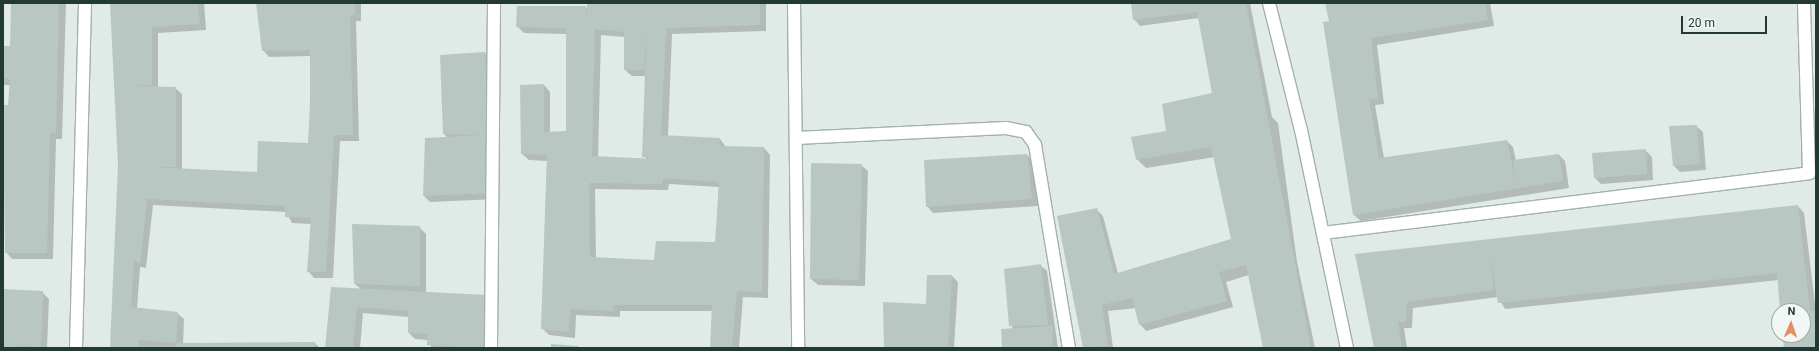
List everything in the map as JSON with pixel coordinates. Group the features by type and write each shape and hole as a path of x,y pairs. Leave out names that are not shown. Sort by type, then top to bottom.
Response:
{"street":[{"path":"76,348 84,3"},
{"path":"491,348 494,3"},
{"path":"794,3 798,348"},
{"path":"1269,3 1302,130 1347,348"},
{"path":"1323,234 1809,173 1810,47 1804,3"},
{"path":"796,138 1006,128 1026,132 1035,145 1069,348"}],"building":[{"path":"11,3 59,3 56,133 50,133 47,253 5,253 3,105 8,105 10,79 3,79 3,46 10,46"},
{"path":"110,3 198,3 200,24 152,27 152,85 129,86 176,87 176,167 152,167 257,172 258,141 308,143 310,109 310,50 262,51 256,3 355,3 355,15 350,15 353,135 334,135 326,272 307,272 311,218 285,217 285,206 147,199 140,263 134,261 131,307 178,312 176,343 139,340 139,348 110,348 118,165"},
{"path":"587,3 760,3 760,25 666,28 661,135 720,138 719,146 764,147 762,292 737,291 732,348 710,348 712,305 614,305 613,311 570,309 569,332 541,329 547,155 521,154 520,85 544,84 544,132 566,131 566,28 516,27 517,6 586,6 587,21","holes":["647,19 642,157 655,159 592,156 595,29 624,32 624,70 644,70","663,178 719,182 715,242 656,241 654,260 590,257 589,183 662,184"]},
{"path":"1131,3 1246,3 1311,348 1263,348 1246,265 1219,272 1227,301 1139,325 1132,298 1102,305 1108,346 1083,348 1057,216 1097,208 1114,274 1231,239 1211,147 1136,160 1131,137 1166,131 1162,104 1212,93 1197,12 1133,20"},
{"path":"1325,3 1485,3 1488,20 1371,38 1378,98 1369,99 1379,158 1507,140 1516,185 1513,160 1559,154 1563,181 1353,215 1323,22 1329,21"},
{"path":"485,52 491,193 423,196 425,138 482,135 443,134 440,55"},
{"path":"1697,125 1700,164 1673,166 1669,126"},
{"path":"1646,149 1647,174 1594,178 1592,153"},
{"path":"1027,154 1032,199 926,207 924,160"},
{"path":"811,163 862,164 859,280 810,279"},
{"path":"1798,205 1809,303 1779,303 1777,273 1498,303 1490,253 1494,290 1407,302 1406,322 1398,322 1402,348 1374,348 1355,254"},
{"path":"352,224 420,226 420,286 354,284"},
{"path":"1041,264 1048,325 1009,326 1004,269"},
{"path":"927,275 952,275 948,348 884,348 883,302 926,304"},
{"path":"331,287 486,295 483,348 427,345 427,334 408,333 408,311 357,307 353,348 325,348"},
{"path":"3,289 43,291 41,347 11,345 26,348 3,348"},
{"path":"1811,311 1816,311 1816,348 1784,348 1783,343 1811,343"},
{"path":"1053,326 1052,348 1002,348 1001,329"},
{"path":"315,342 315,348 176,348 176,343"},
{"path":"551,344 579,346 578,348 551,348"}]}
